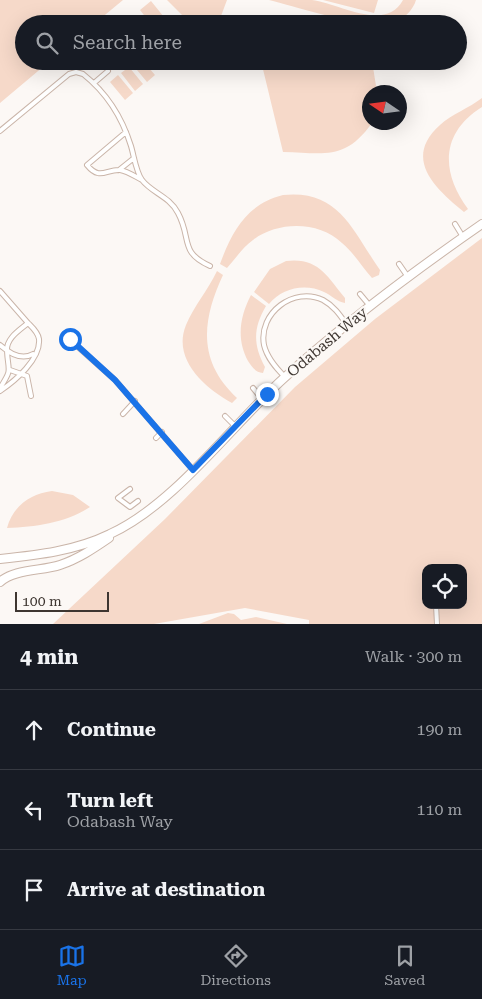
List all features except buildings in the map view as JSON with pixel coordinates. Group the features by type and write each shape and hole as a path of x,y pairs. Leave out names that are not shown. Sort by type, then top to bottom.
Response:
{"street":[{"name":"Odabash Way","path":"0,559 43,555 85,544 111,534 140,518 193,470 285,377 408,277 482,224"},
{"path":"0,582 14,575 59,565 75,559 140,518"}],"lane":[{"path":"94,83 108,71"},
{"path":"0,131 69,74 76,72 83,74 94,83 115,107 126,132 142,180"},
{"path":"126,132 87,165 92,171 101,174 119,170 134,158"},
{"path":"119,170 142,180 169,200 178,212 186,233 188,247 194,259 210,266"},
{"path":"455,224 464,237"},
{"path":"399,264 408,277"},
{"path":"0,291 37,332 39,340 35,353 20,373 12,383 0,389"},
{"path":"360,294 371,306"},
{"path":"285,377 273,364 264,345 266,323 278,306 296,297 313,297 322,300 337,311 347,325"},
{"path":"0,389 10,370 6,350 13,336 28,323"},
{"path":"70,339 135,402 193,470"},
{"path":"0,344 6,350 24,357 35,353"},
{"path":"10,370 20,373 29,382 31,396"},
{"path":"252,388 262,399"},
{"path":"123,414 135,402"},
{"path":"225,416 235,426"},
{"path":"156,438 162,432"},
{"path":"130,489 118,498 130,507 138,501"},
{"path":"436,609 437,624"}],"shaded area":[{"path":"0,0 123,0 105,15 15,15 15,70 39,70 0,103"},
{"path":"167,0 227,0 221,15 182,15"},
{"path":"269,0 312,0 373,15 327,15"},
{"path":"323,0 378,0 374,13"},
{"path":"403,0 416,0 406,15 373,15 385,14 395,10"},
{"path":"151,1 162,15 144,15 140,10"},
{"path":"125,70 131,70 143,84 135,91 121,73"},
{"path":"137,70 151,70 155,75 147,82"},
{"path":"263,70 373,70 376,85 362,85 362,130 366,130 352,144 343,149 322,153 283,152"},
{"path":"118,75 133,93 125,100 110,82"},
{"path":"482,98 482,107 468,117 458,129 452,141 449,154 449,168 453,182 468,209 464,212 443,193 427,173 424,150 429,138 440,125"},
{"path":"283,195 302,195 318,199 332,206 352,228 380,270 379,275 372,278 350,251 333,236 310,227 298,226 274,229 263,234 246,246 227,268 220,264 242,220 260,205 270,199"},
{"path":"482,238 482,624 309,624 309,620 245,608 154,624 53,624 165,519 295,387 375,319"},
{"path":"286,261 306,262 314,265 327,276 345,298 345,303 317,289 302,288 280,294 269,304 254,292 270,269"},
{"path":"217,271 223,275 211,308 207,340 209,355 215,370 224,384 237,398 232,403 201,381 187,361 183,349 186,325"},
{"path":"251,295 266,306 259,322 256,336 258,351 265,367 263,373 256,370 248,361 242,344 242,319"},
{"path":"52,491 73,495 90,507 71,517 50,523 29,527 7,528 13,513 24,502 37,495"},
{"path":"228,613 234,614 241,620 256,617 287,624 199,624"}],"route":[{"path":"70,339 115,380 193,470 267,394"}]}
